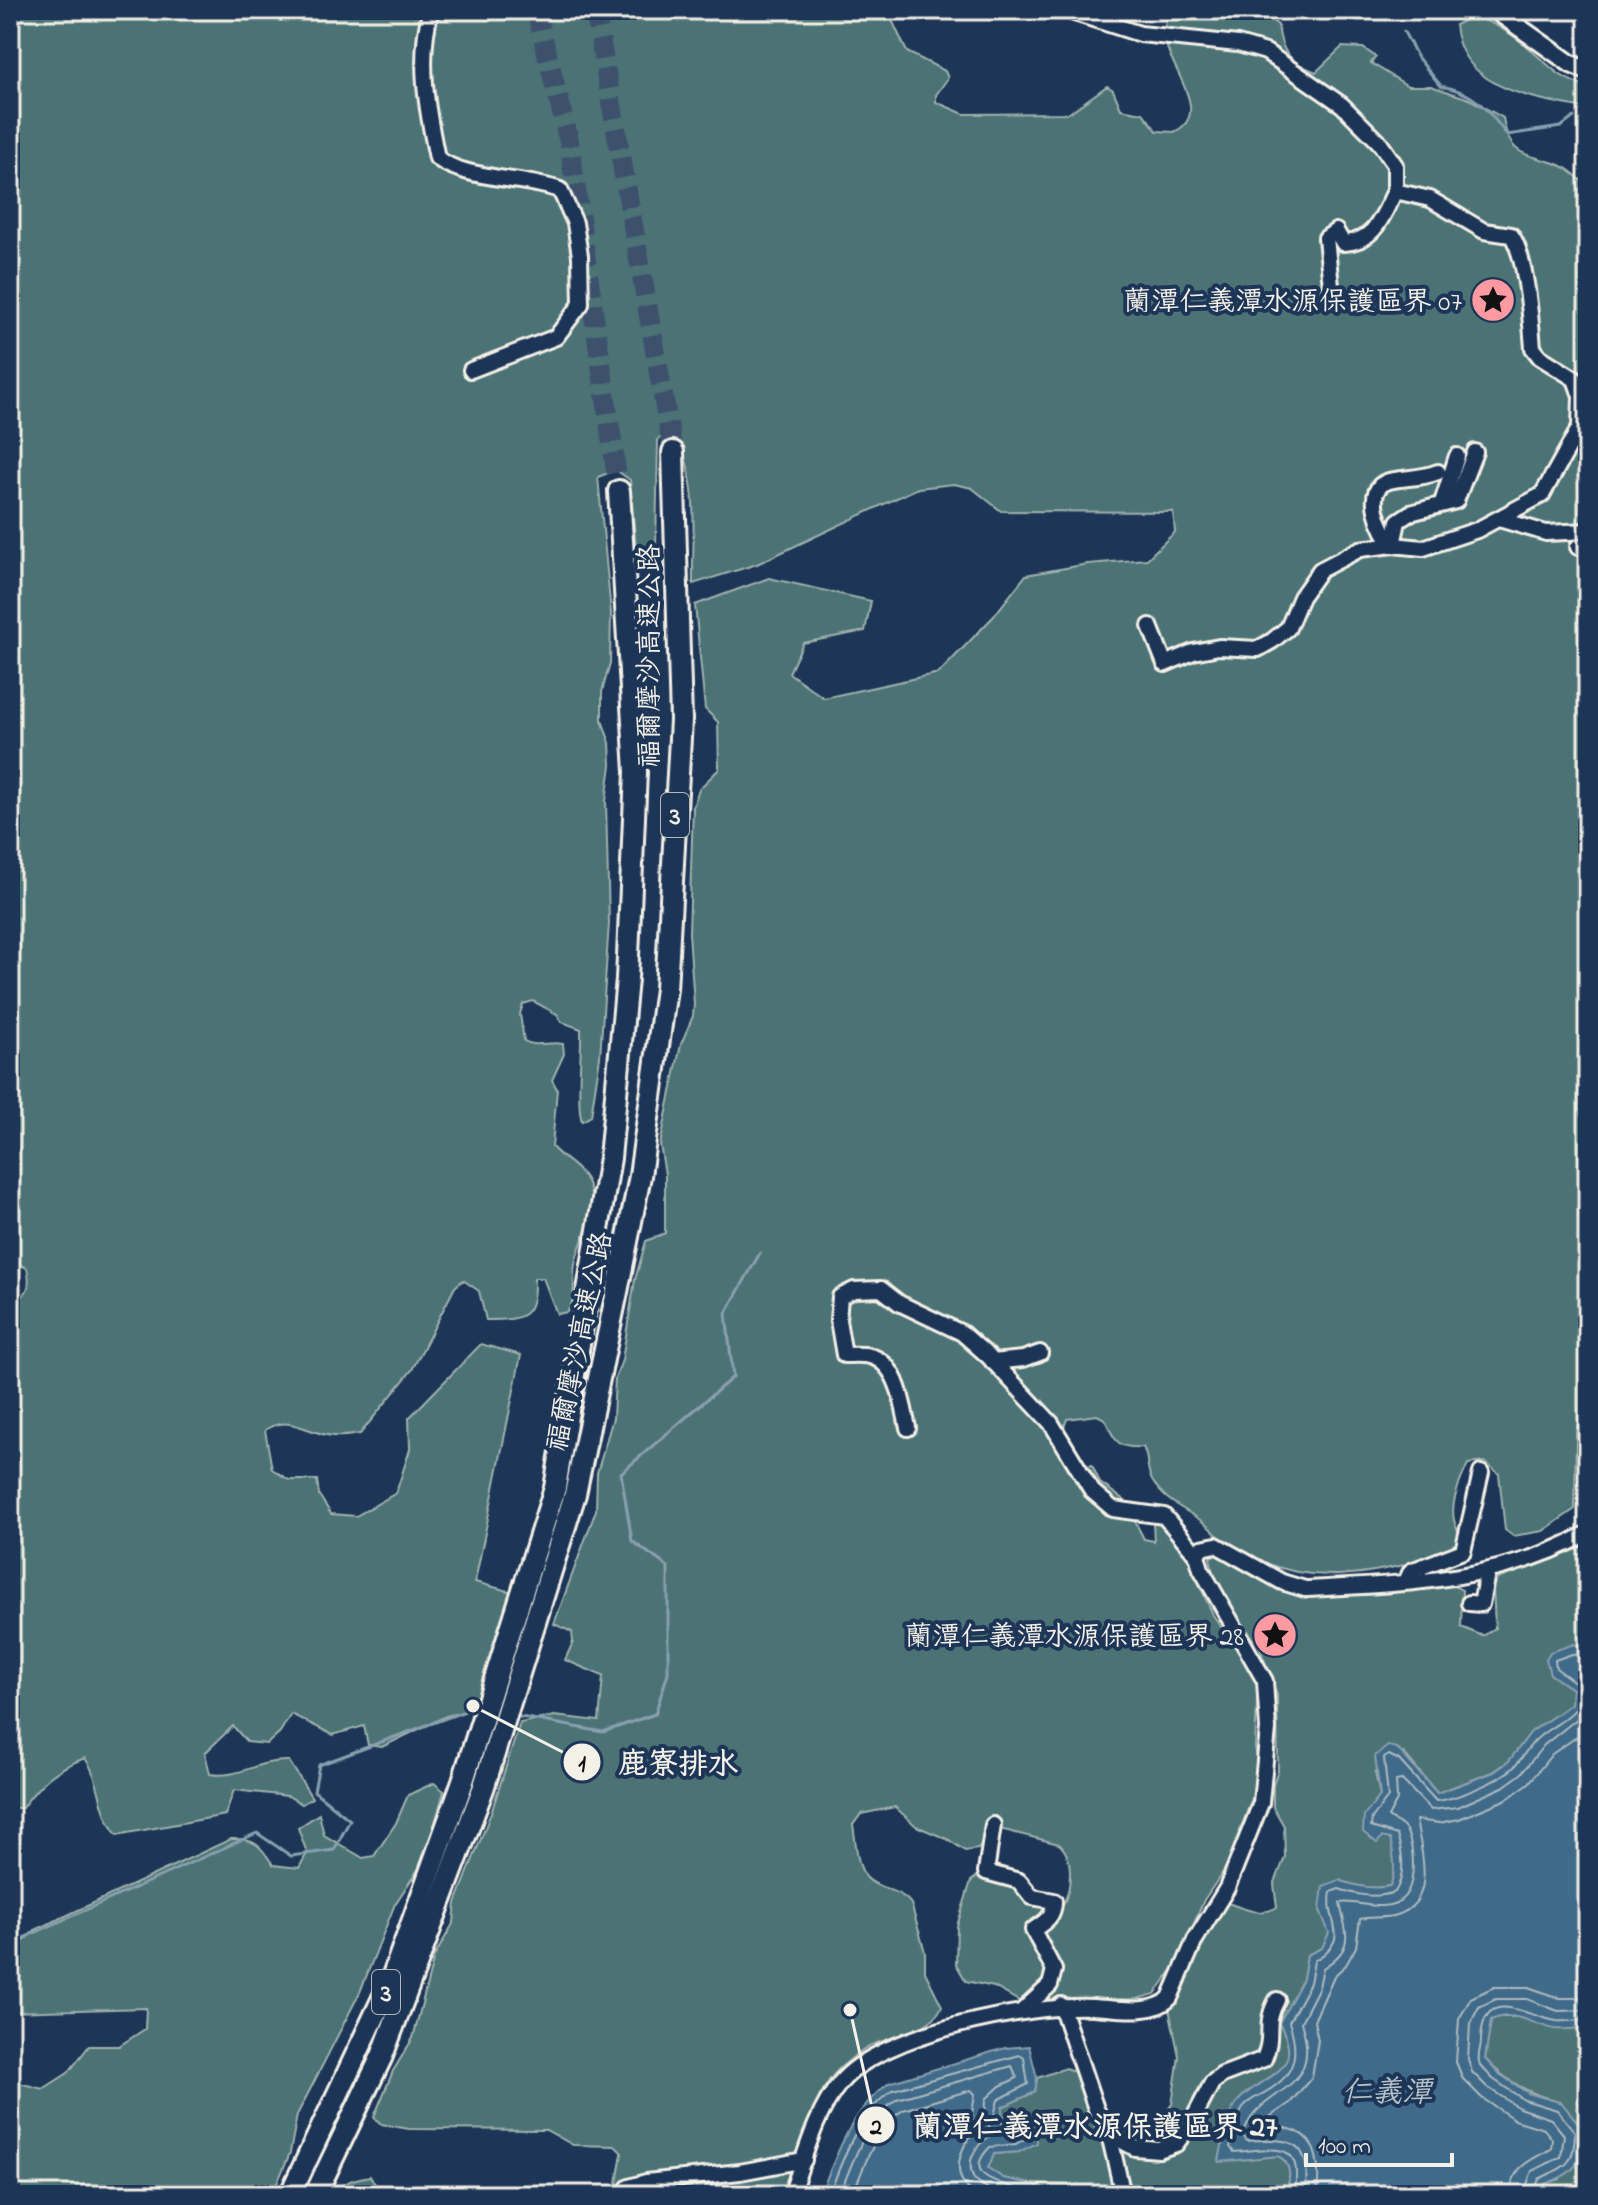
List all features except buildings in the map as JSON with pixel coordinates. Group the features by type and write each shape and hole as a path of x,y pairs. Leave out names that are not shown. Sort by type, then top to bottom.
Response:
{"highway":[{"name":"福爾摩沙高速公路","path":"315,2195 382,2056 522,1631 575,1494 618,1287 640,1176 666,989 681,720 673,452"},
{"name":"福爾摩沙高速公路","path":"522,1631 555,1488 610,1158 627,979 636,772 619,491"},
{"name":"福爾摩沙高速公路","path":"290,2195 391,1981 473,1785"}],"main road":[{"path":"1495,10 1571,64 1588,71"}],"street":[{"path":"431,10 425,63 426,107 437,158 462,171 537,182 560,190 575,223 580,256 581,304 556,337 471,370"},
{"path":"1065,10 1140,34 1238,44 1266,52 1342,105 1379,142 1395,165 1398,178 1395,191 1375,231 1357,243 1343,243 1336,231 1326,238 1331,286"},
{"path":"1150,626 1165,664 1193,652 1219,647 1258,649 1288,628 1301,597 1320,570 1360,549 1393,545 1423,548 1499,519 1542,495 1555,476 1580,427 1581,396 1575,379 1540,357 1533,348 1524,267 1518,244 1511,235 1484,231 1430,199 1395,191"},
{"path":"1393,545 1398,521 1442,503 1456,501 1475,452"},
{"path":"1442,503 1457,456"},
{"path":"1393,545 1384,535 1375,507 1377,489 1386,481 1419,479 1438,472"},
{"path":"1499,519 1546,533 1588,531"},
{"path":"791,2195 816,2123 838,2085 870,2057 934,2033 1020,2012 1061,2005 1144,2009 1163,2005 1179,1981 1195,1940 1227,1888 1261,1803 1268,1729 1265,1681 1201,1569 1197,1555 1164,1516 1113,1509 1092,1491 1051,1423 962,1333 899,1303 881,1289 846,1292 840,1297 838,1320 844,1355 871,1356 885,1367 902,1395 908,1428"},
{"path":"993,1362 1023,1359 1040,1353"},
{"path":"1406,1582 1411,1571 1463,1551 1481,1473"},
{"path":"1197,1555 1201,1548 1216,1545 1282,1582 1305,1589 1487,1573 1588,1533"},
{"path":"1469,1603 1481,1604 1487,1573"},
{"path":"993,1825 986,1872 1019,1881 1032,1897 1054,1901 1054,1910 1048,1920 1033,1930 1054,1970 1050,1985 1020,2012"},
{"path":"1109,2134 1135,2148 1159,2150 1176,2144 1190,2125 1212,2083 1222,2075 1264,2059 1270,2044 1267,2017 1277,2000"},
{"path":"1061,2005 1096,2109 1109,2134 1123,2195"},
{"path":"622,2195 629,2187 646,2182 740,2172 804,2160"}],"green space":[{"path":"10,10 862,10 892,20 907,52 945,71 948,78 936,95 936,102 964,114 1069,113 1107,86 1113,90 1121,109 1143,113 1157,131 1174,132 1186,123 1190,113 1189,100 1166,44 1164,30 1168,13 1173,10 1267,10 1267,17 1278,25 1284,50 1300,64 1316,72 1342,47 1363,48 1376,57 1371,63 1408,86 1431,86 1469,99 1503,118 1506,132 1516,148 1565,168 1588,186 1588,1391 1576,1432 1575,1509 1543,1531 1513,1536 1505,1530 1499,1474 1485,1462 1468,1464 1457,1491 1453,1513 1464,1549 1403,1565 1344,1575 1287,1570 1258,1560 1228,1544 1169,1499 1151,1478 1143,1447 1122,1445 1105,1419 1097,1415 1067,1419 1061,1436 1065,1464 1073,1470 1092,1465 1100,1483 1124,1500 1144,1539 1154,1541 1153,1522 1164,1517 1189,1561 1213,1615 1258,1679 1255,1748 1259,1767 1253,1795 1227,1866 1204,1900 1177,1963 1155,1994 1137,1999 1019,2001 994,1987 966,1981 956,1964 957,1926 971,1881 979,1875 1012,1884 1063,1905 1070,1874 1068,1857 1059,1844 996,1828 978,1849 965,1851 949,1840 916,1826 895,1807 861,1814 853,1825 863,1872 876,1885 901,1895 911,1904 925,1952 925,1972 942,2006 930,2022 921,2027 865,2048 829,2080 781,2195 615,2195 622,2153 615,2146 573,2145 546,2130 409,2129 381,2124 374,2117 393,2071 413,2038 434,1957 454,1922 456,1903 492,1810 520,1723 554,1716 599,1721 603,1676 565,1660 573,1642 572,1632 554,1624 596,1510 597,1473 613,1418 615,1379 622,1360 635,1280 646,1241 665,1233 665,1174 660,1145 681,1044 693,1016 694,1004 689,933 693,807 699,789 719,769 718,722 705,709 695,605 769,578 871,601 865,631 803,643 789,673 824,698 939,673 993,617 1026,575 1088,564 1147,559 1175,532 1173,512 1001,511 972,488 954,484 918,488 757,564 693,584 692,487 683,451 674,434 665,434 658,440 656,547 650,566 641,569 637,560 630,480 616,470 598,477 611,613 610,663 602,692 602,720 610,743 611,765 606,801 609,923 600,1057 591,1116 582,1121 580,1114 581,1029 562,1022 557,1014 533,1001 523,1004 520,1014 524,1041 563,1044 564,1054 552,1080 557,1089 552,1147 582,1174 591,1196 590,1216 575,1264 572,1301 567,1312 557,1314 543,1278 534,1278 532,1301 525,1314 510,1319 486,1320 479,1291 463,1280 455,1287 412,1370 360,1434 325,1435 291,1424 274,1425 265,1430 272,1469 289,1480 317,1480 319,1495 331,1514 356,1516 396,1493 410,1449 409,1418 481,1344 521,1355 475,1582 512,1592 475,1709 446,1716 382,1747 368,1745 364,1726 333,1735 291,1714 280,1732 267,1744 247,1742 233,1726 205,1753 210,1774 220,1775 267,1763 289,1761 312,1798 302,1804 288,1796 234,1790 225,1815 117,1835 106,1817 85,1758 49,1778 22,1808 10,1808 10,1306 21,1298 29,1281 27,1268 10,1260"},
{"path":"1473,16 1507,32 1566,79 1588,89 1588,109 1525,95 1486,78 1471,64 1460,47 1455,25"},
{"path":"1588,1540 1588,1654 1574,1644 1550,1674 1572,1689 1571,1704 1531,1732 1509,1761 1493,1772 1437,1793 1404,1753 1375,1772 1380,1796 1364,1816 1382,1837 1390,1838 1394,1868 1390,1886 1364,1887 1339,1880 1320,1910 1330,1933 1322,1948 1307,1955 1303,1979 1279,2023 1287,2040 1285,2063 1239,2100 1228,2121 1219,2161 1278,2156 1286,2163 1289,2173 1284,2195 1035,2195 1039,2193 1036,2185 1003,2178 988,2168 994,2154 1019,2152 1029,2121 1002,2115 1002,2107 1035,2092 1037,2078 1066,2068 1079,2074 1111,2124 1143,2126 1163,2116 1172,2104 1179,2056 1168,2004 1214,1921 1228,1903 1259,1912 1277,1907 1274,1885 1285,1857 1284,1826 1273,1807 1273,1784 1278,1770 1277,1695 1259,1646 1215,1586 1210,1557 1217,1554 1277,1579 1337,1593 1381,1594 1454,1586 1462,1590 1461,1627 1483,1636 1495,1628 1493,1586 1497,1579 1540,1564"},
{"path":"434,1783 444,1791 425,1859 395,1904 360,1992 297,2115 290,2153 272,2195 10,2195 10,2042 18,2051 19,2083 43,2089 68,2073 89,2046 119,2046 145,2029 146,2008 10,2012 10,1954 35,1930 231,1839 256,1844 273,1865 299,1868 307,1853 298,1828 319,1814 324,1835 363,1858 374,1856 396,1823 408,1795"},
{"path":"1524,2017 1555,2029 1588,2028 1588,2195 1541,2195 1544,2184 1560,2179 1562,2103 1520,2087 1485,2059 1491,2020"},
{"path":"370,2176 375,2184 372,2195 336,2195 346,2183"}],"water":[{"name":"仁義潭","path":"1574,1644 1588,1654 1588,2028 1555,2029 1516,2017 1500,2017 1491,2020 1485,2059 1498,2073 1528,2093 1562,2103 1583,2129 1576,2165 1564,2176 1544,2184 1541,2195 1284,2195 1289,2173 1286,2163 1278,2156 1219,2162 1226,2128 1236,2104 1280,2070 1286,2061 1286,2039 1279,2023 1303,1979 1307,1955 1322,1948 1329,1933 1320,1910 1323,1886 1339,1880 1364,1887 1390,1886 1394,1857 1390,1839 1382,1837 1377,1843 1363,1832 1364,1816 1380,1796 1375,1756 1388,1746 1397,1748 1437,1793 1494,1772 1509,1761 1531,1732 1571,1704 1572,1689 1550,1674 1546,1659 1550,1652"},
{"path":"1029,2046 1037,2078 1035,2092 1002,2107 1002,2115 1029,2121 1036,2127 1037,2143 1019,2152 994,2154 988,2168 1003,2178 1037,2185 1039,2193 820,2195 855,2119 889,2083 1005,2048"}],"waterway":[{"path":"1392,10 1397,19"},
{"path":"1404,32 1418,58 1441,86 1472,97 1507,135 1561,127 1574,117"},
{"path":"1583,105 1588,100"},
{"path":"515,1716 603,1732 655,1714 668,1673 668,1567 632,1541 621,1473 733,1377 726,1313 760,1253"},
{"path":"10,1944 257,1833 291,1856 334,1850 350,1820 314,1791 319,1765 476,1707"}],"tunnel":[{"path":"536,10 569,141 619,491"},
{"path":"595,10 673,452"}],"place":[{"name":"蘭潭仁義潭水源保護區界 07","path":"1493,300"},
{"name":"蘭潭仁義潭水源保護區界 28","path":"1275,1635"},
{"name":"鹿寮排水","path":"473,1706"},
{"name":"蘭潭仁義潭水源保護區界 27","path":"850,2010"}]}
